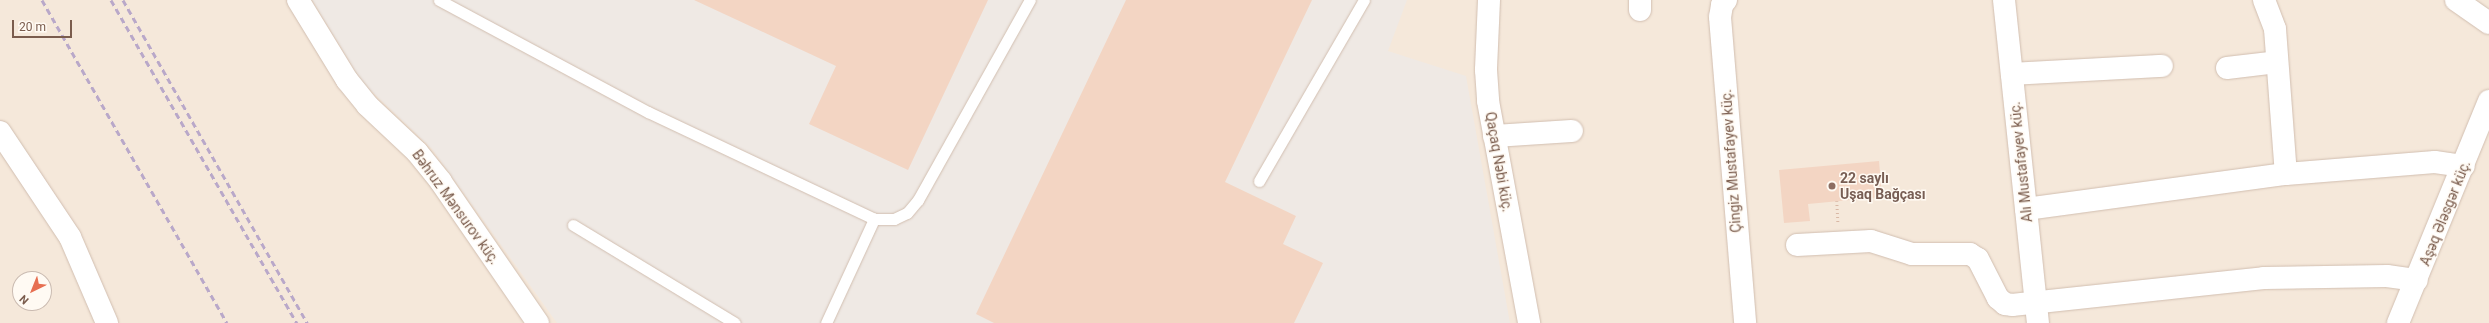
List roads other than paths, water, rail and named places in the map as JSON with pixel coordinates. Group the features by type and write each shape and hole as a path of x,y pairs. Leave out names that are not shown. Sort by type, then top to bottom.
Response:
{"street":[{"name":"Bəhruz Mənsurov küç.","path":"298,0 347,80 368,105 417,152 441,182 538,323"},
{"name":"Qaçaq Nəbi küç.","path":"1489,0 1486,70 1494,136 1529,323"},
{"name":"Çingiz Mustafayev küç.","path":"1726,0 1722,5 1720,17 1745,323"},
{"name":"Alı Mustafayev küç.","path":"2004,0 2038,313"},
{"path":"2264,0 2275,29 2286,174"},
{"path":"2456,0 2489,23"},
{"path":"2227,68 2277,62"},
{"path":"2012,74 2162,66"},
{"name":"Aşəq Ələsgər küç.","path":"2398,323 2464,166 2489,101"},
{"path":"1494,136 1572,131"},
{"path":"0,132 70,237 107,323"},
{"path":"2026,209 2286,174 2435,162 2464,166"},
{"path":"1797,246 1871,241 1912,254 1970,254 1978,259 1998,298 2005,304 2038,313 2264,278 2387,276 2417,280"}],"lane":[{"path":"439,0 648,112 874,219 894,219 907,213 918,200 1030,0"},
{"path":"1259,180 1364,0"},
{"path":"826,323 874,219"},
{"path":"573,225 735,323"}],"railway":[{"path":"42,0 227,323"},
{"path":"111,0 297,323"},
{"path":"123,0 307,323"}],"place":[{"name":"22 saylı Uşaq Bağçası","path":"1832,186"}]}
